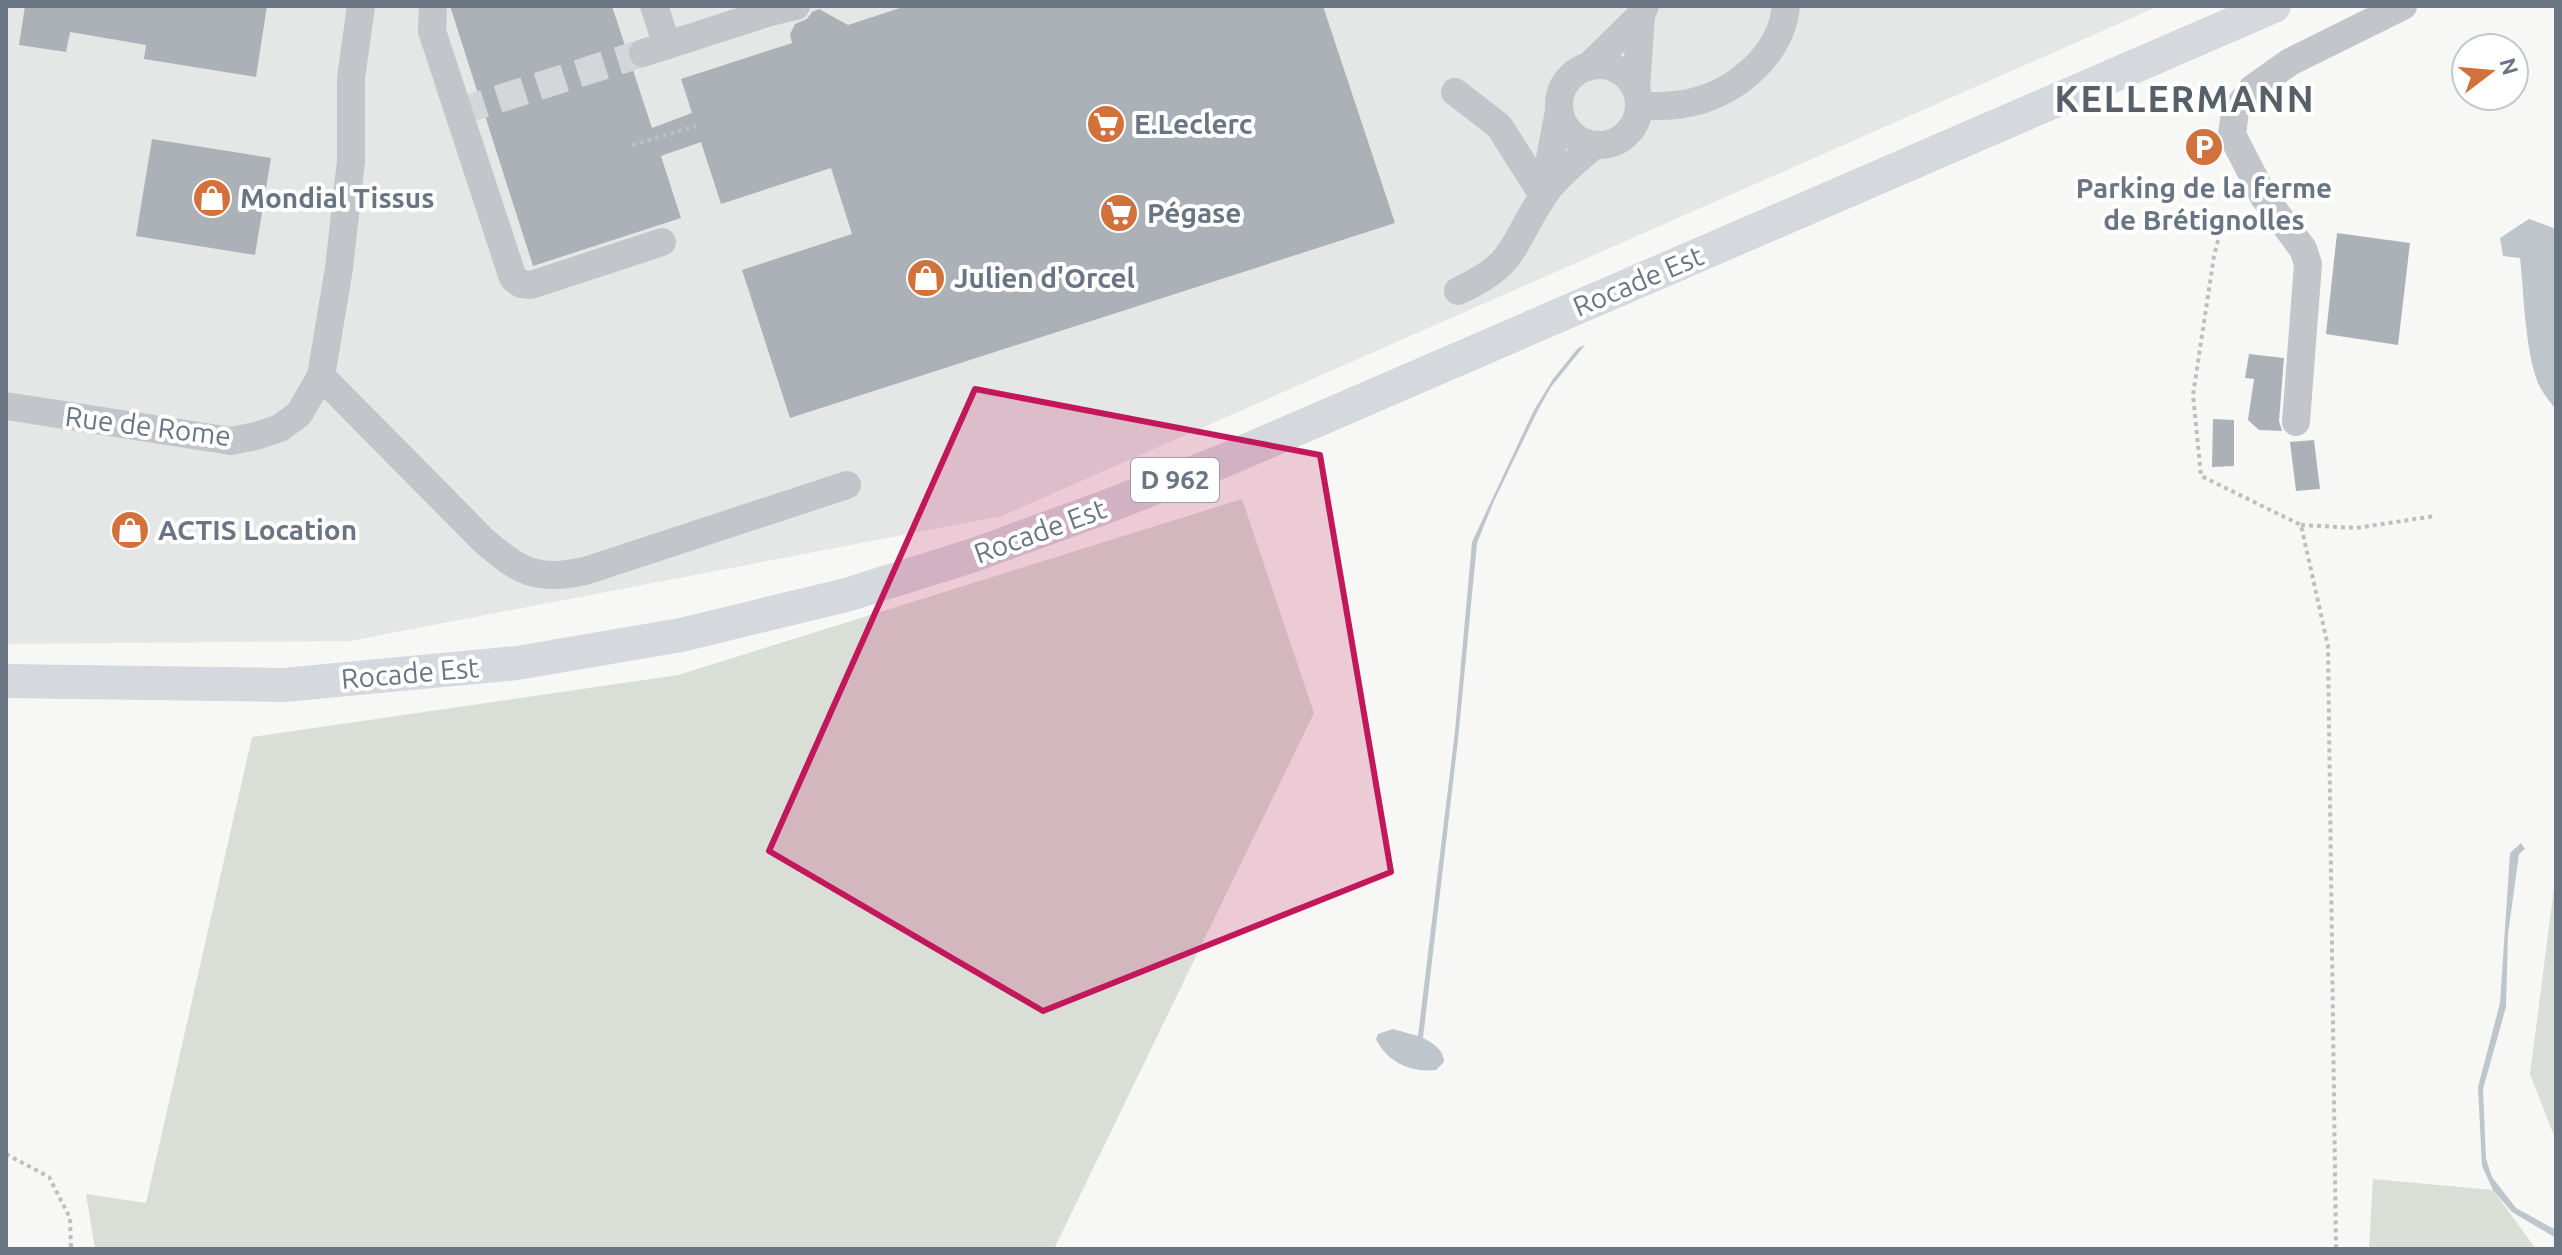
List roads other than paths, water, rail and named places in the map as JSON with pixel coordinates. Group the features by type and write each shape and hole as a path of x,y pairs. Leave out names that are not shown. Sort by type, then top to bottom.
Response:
{"main road":[{"name":"Rocade Est","path":"6,681 284,685 517,663 681,635 846,595 971,556 1218,463 2274,6"}],"street":[{"name":"Rue de Rome","path":"6,406 231,441 280,428 299,414 321,376 339,268 350,176 351,78 361,6"},
{"path":"433,6 432,31 513,278 521,284 531,285 662,242"},
{"path":"654,6 655,49 796,6"},
{"path":"1637,98 1684,104 1711,97 1743,78 1763,60 1785,15 1786,6"},
{"path":"2296,422 2308,264 2303,249 2264,197 2232,135 2235,111 2253,88 2290,62 2403,6"},
{"path":"1559,111 1567,130 1584,143 1606,145 1625,136 1633,127 1643,10"},
{"path":"1588,67 1643,10"},
{"path":"1458,291 1485,279 1501,267 1518,243 1543,195 1565,83 1579,70 1611,67 1621,72 1637,98"},
{"path":"1455,92 1499,126 1543,195"},
{"path":"1543,195 1594,145"},
{"path":"321,376 483,540 510,563 533,575 550,577 585,571 847,485"}],"tunnel":[{"path":"458,112 643,53"}],"place":[{"name":"E.Leclerc","path":"1106,124"},
{"name":"Parking de la ferme de Brétignolles","path":"2204,147"},
{"name":"Mondial Tissus","path":"212,198"},
{"name":"Pégase","path":"1119,213"},
{"name":"Julien d'Orcel","path":"926,278"},
{"name":"ACTIS Location","path":"130,530"}],"district":[{"name":"KELLERMANN","path":"2185,99"}]}
